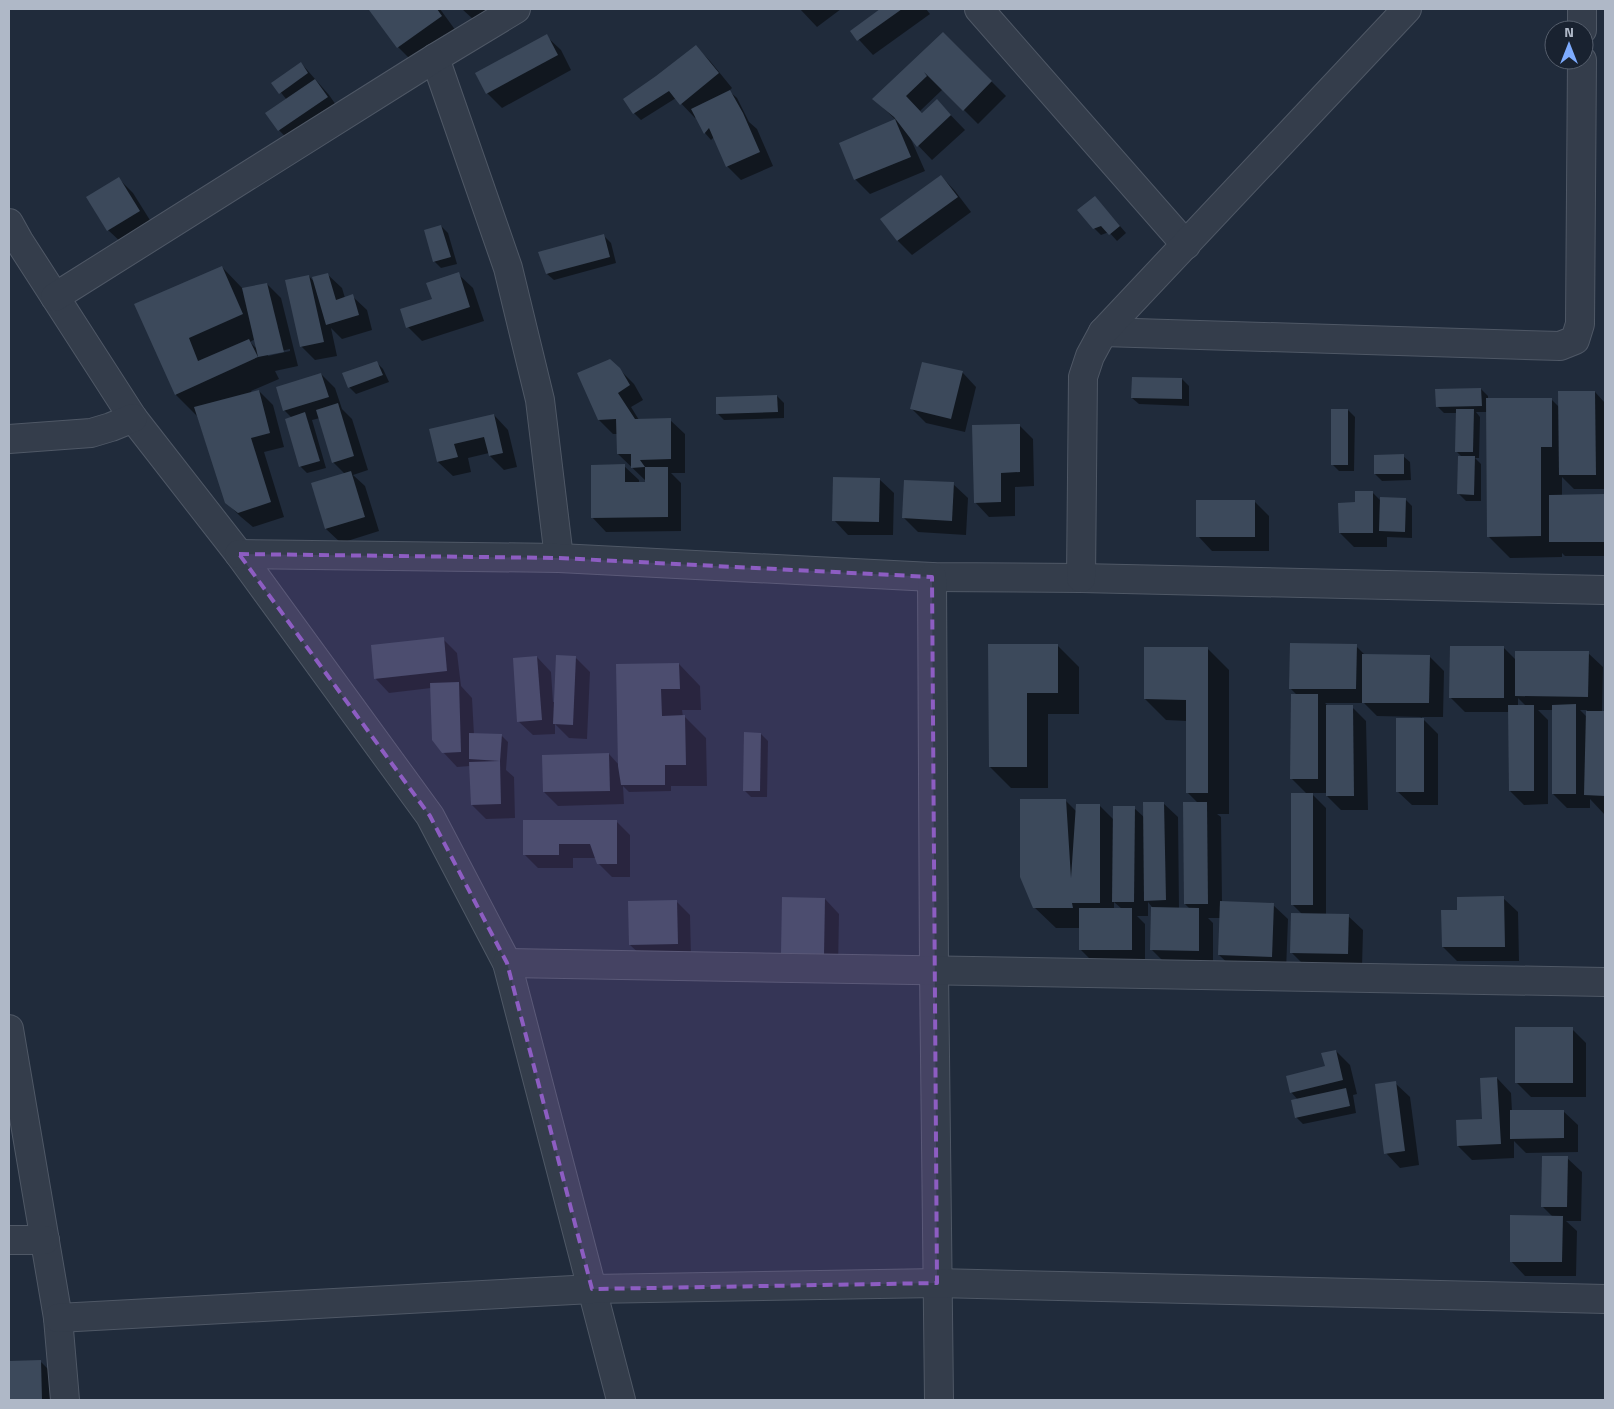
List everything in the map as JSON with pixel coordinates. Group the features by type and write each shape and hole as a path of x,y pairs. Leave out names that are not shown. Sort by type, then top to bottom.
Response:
{"street":[{"path":"55,298 435,58 516,9"},
{"path":"979,9 1186,244"},
{"path":"1080,578 1083,378 1090,356 1104,332 1407,9"},
{"path":"435,58 508,268 540,400 559,558"},
{"path":"1104,332 1560,346 1575,340 1580,324 1582,70"},
{"path":"9,224 133,418 239,554 430,816 507,963 621,1400"},
{"path":"9,439 91,432 111,427 133,418"},
{"path":"239,554 559,558 932,577 1080,578 1605,590"},
{"path":"932,577 939,1400"},
{"path":"507,963 1605,982"},
{"path":"9,1029 58,1318 65,1400"},
{"path":"9,1240 45,1240"},
{"path":"58,1318 592,1289 937,1283 1605,1299"}],"highlighted area":[{"path":"239,554 559,558 932,577 937,1283 592,1289 507,963 430,816"}],"building":[{"path":"437,9 442,16 397,48 369,10"},
{"path":"880,9 902,9 857,41 850,31"},
{"path":"943,32 992,81 963,111 924,72 927,76 906,96 922,113 937,99 951,115 917,147 894,117 872,99"},
{"path":"547,34 558,55 486,94 475,73"},
{"path":"696,45 719,73 680,105 669,91 633,114 623,99"},
{"path":"301,62 308,73 279,94 271,83"},
{"path":"315,79 328,97 278,131 265,113"},
{"path":"730,90 743,113 760,152 726,167 709,128 704,134 691,109"},
{"path":"895,119 911,157 854,180 839,143"},
{"path":"941,175 958,197 897,241 880,219"},
{"path":"119,177 140,211 107,231 86,197"},
{"path":"1095,196 1120,226 1109,235 1101,226 1093,229 1077,210"},
{"path":"441,225 451,257 433,262 424,230"},
{"path":"604,234 610,257 546,274 538,252"},
{"path":"222,266 243,314 189,338 198,361 249,339 258,357 175,395 134,304"},
{"path":"459,272 470,307 406,328 400,309 432,299 426,283"},
{"path":"328,273 336,300 353,294 359,315 326,325 312,277"},
{"path":"309,275 324,342 300,347 285,280"},
{"path":"267,283 284,352 258,357 242,288"},
{"path":"610,359 620,368 630,385 618,393 635,419 671,418 671,459 640,460 645,467 631,468 631,454 617,454 616,419 598,420 577,373"},
{"path":"377,361 383,375 348,388 342,373"},
{"path":"922,362 963,371 951,419 910,409"},
{"path":"321,373 329,397 283,411 276,387"},
{"path":"1132,377 1182,378 1182,399 1131,398"},
{"path":"1481,388 1482,406 1436,407 1435,389"},
{"path":"259,390 270,433 251,438 271,502 238,513 225,503 194,407"},
{"path":"1558,391 1595,391 1596,475 1559,475"},
{"path":"777,395 778,412 716,414 716,397"},
{"path":"1486,398 1552,398 1552,447 1541,447 1541,536 1487,537"},
{"path":"338,403 354,456 332,463 316,410"},
{"path":"1331,409 1348,409 1348,465 1331,465"},
{"path":"1456,409 1474,409 1473,452 1455,452"},
{"path":"305,412 320,461 299,467 285,419"},
{"path":"494,414 503,453 489,456 484,437 454,444 458,457 437,462 429,429"},
{"path":"1020,424 1020,472 1001,473 1001,502 974,503 972,425"},
{"path":"1404,454 1404,474 1374,474 1374,455"},
{"path":"1458,456 1475,456 1474,495 1457,494"},
{"path":"625,464 625,482 645,482 645,467 668,467 668,517 591,518 591,465"},
{"path":"351,471 365,517 325,529 311,483"},
{"path":"833,477 880,478 879,522 832,521"},
{"path":"904,480 954,482 952,521 902,518"},
{"path":"1355,491 1373,491 1373,533 1339,533 1338,503 1355,502"},
{"path":"1605,494 1605,542 1549,542 1549,495"},
{"path":"1380,497 1406,498 1405,532 1379,531"},
{"path":"1196,500 1255,500 1255,537 1196,537"},
{"path":"444,637 447,671 374,679 371,645"},
{"path":"1290,643 1357,644 1356,689 1289,689"},
{"path":"988,644 1058,644 1058,693 1027,693 1027,767 989,767"},
{"path":"1450,646 1504,646 1504,698 1449,698"},
{"path":"1144,647 1208,647 1208,793 1186,793 1186,700 1144,699"},
{"path":"1515,651 1589,651 1588,697 1515,696"},
{"path":"1362,654 1430,655 1429,703 1362,703"},
{"path":"556,655 576,656 573,725 553,724"},
{"path":"537,656 542,720 517,722 513,658"},
{"path":"679,663 680,689 661,689 662,716 685,715 686,765 665,765 665,785 621,785 618,766 616,664"},
{"path":"459,682 461,752 442,753 432,740 430,683"},
{"path":"1291,694 1318,694 1318,779 1290,779"},
{"path":"1576,704 1576,794 1552,794 1552,705"},
{"path":"1326,705 1353,705 1354,796 1326,796"},
{"path":"1508,705 1534,705 1534,791 1509,791"},
{"path":"1586,711 1605,711 1605,796 1584,795"},
{"path":"1396,718 1424,718 1424,792 1396,792"},
{"path":"744,732 761,733 760,791 743,791"},
{"path":"469,733 502,734 500,761 469,759"},
{"path":"609,753 610,791 543,792 542,755"},
{"path":"500,761 501,804 471,805 469,762"},
{"path":"1291,793 1313,793 1313,905 1291,905"},
{"path":"1020,799 1066,799 1071,878 1076,804 1100,804 1100,903 1072,903 1073,908 1033,908 1020,877"},
{"path":"1143,802 1164,802 1166,900 1144,901"},
{"path":"1183,802 1207,802 1208,904 1184,904"},
{"path":"1113,806 1135,806 1134,902 1112,902"},
{"path":"523,820 617,820 617,864 597,864 590,844 559,844 559,855 523,855"},
{"path":"1504,896 1505,947 1442,947 1441,910 1457,910 1457,897"},
{"path":"782,897 825,898 824,955 781,954"},
{"path":"677,900 678,944 629,945 628,901"},
{"path":"1220,901 1274,903 1272,957 1218,955"},
{"path":"1151,907 1199,908 1199,951 1150,950"},
{"path":"1079,908 1132,908 1132,950 1079,950"},
{"path":"1291,913 1349,914 1348,954 1290,953"},
{"path":"1515,1027 1573,1027 1573,1083 1515,1083"},
{"path":"1336,1050 1343,1080 1290,1093 1286,1076 1325,1066 1321,1053"},
{"path":"1497,1077 1501,1144 1457,1146 1456,1120 1482,1119 1480,1078"},
{"path":"1396,1081 1405,1151 1384,1154 1375,1084"},
{"path":"1346,1088 1350,1106 1295,1118 1291,1100"},
{"path":"1510,1110 1564,1110 1564,1138 1510,1139"},
{"path":"1542,1156 1568,1156 1567,1207 1541,1207"},
{"path":"1510,1215 1563,1216 1562,1262 1510,1262"},
{"path":"41,1360 42,1400 9,1400 9,1361"}]}
